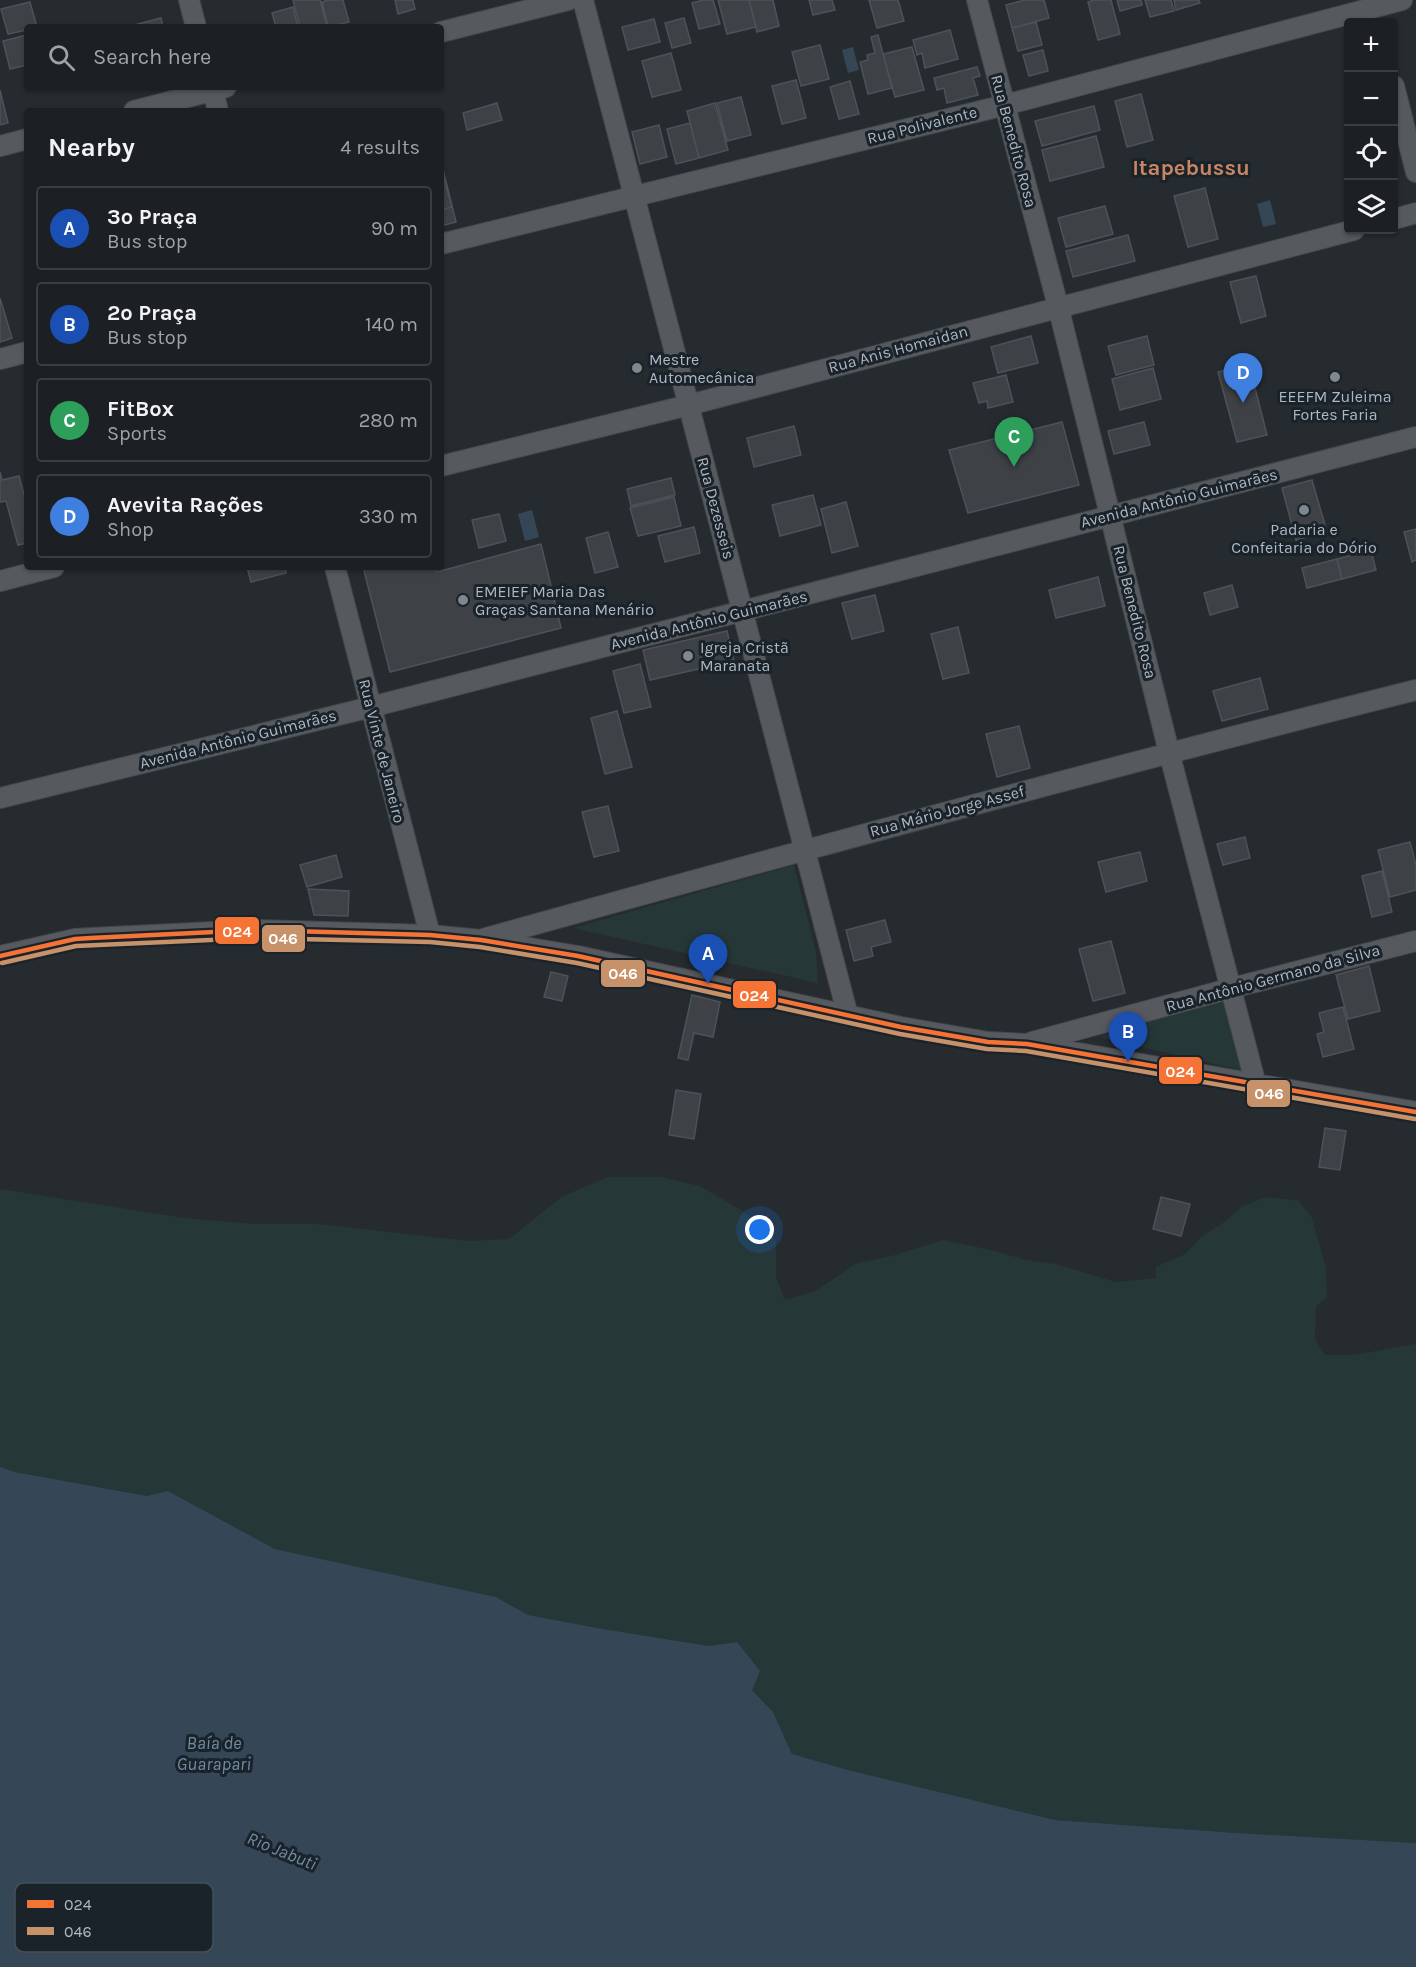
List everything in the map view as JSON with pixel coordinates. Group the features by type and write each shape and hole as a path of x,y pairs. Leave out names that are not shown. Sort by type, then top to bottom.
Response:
{"street":[{"path":"189,0 195,24"},
{"path":"444,31 568,0"},
{"name":"Rua Dezesseis","path":"583,0 849,1016"},
{"name":"Rua Benedito Rosa","path":"977,0 1058,306 1169,752 1256,1085"},
{"name":"Rua Polivalente","path":"444,243 1005,105 1374,10 1402,0"},
{"path":"145,108 210,90"},
{"path":"217,90 218,108"},
{"path":"1398,102 1416,172"},
{"path":"0,146 24,140"},
{"path":"1398,218 1416,213"},
{"name":"Rua Anis Homaidan","path":"444,465 689,405 1344,233"},
{"path":"0,359 24,353"},
{"name":"Avenida Antônio Guimarães","path":"0,798 371,707 1416,437"},
{"path":"0,581 42,570"},
{"name":"Rua Vinte de Janeiro","path":"336,570 430,935"},
{"name":"Rua Mário Jorge Assef","path":"481,940 1169,752 1416,690"},
{"path":"0,956 75,939 255,930 430,935 481,940 579,956 849,1016 988,1042 1027,1044 1416,1112"},
{"name":"Rua Antônio Germano da Silva","path":"1027,1044 1416,941"}],"shaded area":[{"path":"794,865 816,952 818,983 573,928"},
{"path":"1226,998 1241,1070 1099,1037"},
{"path":"608,1177 661,1177 700,1186 770,1227 776,1242 776,1277 785,1300 816,1291 855,1264 895,1255 943,1240 1026,1260 1056,1264 1116,1282 1156,1278 1156,1267 1185,1254 1201,1237 1243,1206 1266,1197 1299,1201 1312,1218 1326,1268 1327,1297 1316,1307 1315,1339 1325,1355 1353,1355 1416,1344 1416,1843 1055,1820 848,1770 792,1754 773,1712 752,1690 737,1642 709,1646 528,1615 495,1597 275,1549 168,1491 147,1496 15,1472 0,1467 0,1189 184,1218 255,1224 318,1224 469,1241 509,1239 563,1196"}],"water":[{"path":"853,47 859,70 848,73 842,50"},
{"path":"1270,200 1276,224 1263,227 1257,204"},
{"path":"532,510 539,537 525,541 518,514"},
{"name":"Baía de Guarapari","path":"0,1467 15,1472 147,1496 168,1491 275,1549 496,1597 528,1615 709,1646 737,1642 760,1671 752,1690 773,1712 792,1754 848,1770 1055,1820 1416,1843 1416,1967 0,1967"}],"building":[{"path":"293,0 320,0 326,24 299,24"},
{"path":"343,0 349,22 327,24 322,2"},
{"path":"395,0 413,0 415,9 398,14"},
{"path":"713,0 720,24 699,29 692,3"},
{"path":"718,0 749,0 756,27 727,34"},
{"path":"749,0 773,0 779,26 757,32"},
{"path":"809,0 832,0 835,10 813,15"},
{"path":"869,0 898,0 904,21 877,28"},
{"path":"1025,0 1044,0 1049,18 1012,28 1006,5"},
{"path":"1111,0 1120,34 1098,40 1088,2"},
{"path":"1117,0 1141,0 1142,5 1120,11"},
{"path":"1145,0 1171,0 1174,11 1150,17"},
{"path":"1174,0 1199,0 1200,3 1176,10"},
{"path":"30,2 36,24 24,24 24,31 8,34 1,9"},
{"path":"293,7 297,24 275,24 272,13"},
{"path":"161,18 162,24 138,24"},
{"path":"684,18 691,43 672,48 665,23"},
{"path":"654,19 660,42 628,50 622,27"},
{"path":"1036,22 1042,45 1018,51 1012,28"},
{"path":"950,30 958,59 925,68 922,53 917,55 913,40"},
{"path":"878,35 892,88 868,94 860,62 868,60 867,55 875,53 871,37"},
{"path":"24,36 24,66 10,69 3,41"},
{"path":"820,45 829,79 801,86 792,52"},
{"path":"912,47 924,90 895,97 883,54"},
{"path":"1043,50 1048,71 1029,76 1023,55"},
{"path":"671,53 681,90 652,97 642,61"},
{"path":"977,67 980,76 973,78 978,95 947,103 944,88 937,90 934,78"},
{"path":"796,80 806,118 782,124 772,86"},
{"path":"850,81 859,114 839,119 830,87"},
{"path":"0,90 8,123 0,125"},
{"path":"1141,94 1153,140 1127,147 1115,101"},
{"path":"741,97 751,135 727,141 717,103"},
{"path":"497,103 502,120 467,130 463,113"},
{"path":"715,103 728,150 699,158 687,111"},
{"path":"1094,106 1100,130 1042,146 1035,121"},
{"path":"690,123 699,158 676,164 667,129"},
{"path":"659,125 667,157 640,164 632,132"},
{"path":"1096,136 1104,167 1050,181 1042,150"},
{"path":"444,173 456,222 444,225"},
{"path":"444,179 452,207 444,209"},
{"path":"1205,188 1218,239 1188,247 1174,196"},
{"path":"1105,206 1113,234 1066,247 1058,218"},
{"path":"1128,235 1135,261 1073,277 1066,251"},
{"path":"1256,276 1266,316 1241,323 1230,282"},
{"path":"0,298 12,338 0,342"},
{"path":"1031,336 1038,363 998,373 991,347"},
{"path":"1147,336 1154,365 1116,375 1108,346"},
{"path":"1249,364 1267,435 1237,442 1218,372"},
{"path":"1153,368 1161,399 1120,410 1112,379"},
{"path":"1006,375 1013,402 988,408 987,401 979,403 973,383"},
{"path":"1062,422 1079,485 968,513 949,450"},
{"path":"1144,422 1150,445 1114,454 1108,431"},
{"path":"794,426 801,455 754,467 747,438"},
{"path":"0,472 2,480 19,476 24,495 24,544 18,545 6,501 0,502"},
{"path":"671,478 675,495 631,506 627,489"},
{"name":"Padaria e Confeitaria do Dório","path":"1312,480 1327,532 1296,540 1282,488"},
{"path":"813,495 821,525 780,536 772,505"},
{"path":"674,497 681,526 638,536 630,508"},
{"path":"846,502 858,546 832,553 821,509"},
{"path":"499,514 506,541 479,548 472,520"},
{"path":"694,527 700,553 665,562 658,536"},
{"path":"1416,529 1416,560 1412,562 1404,532"},
{"path":"608,532 618,567 595,573 586,538"},
{"name":"EMEIEF Maria Das Graças Santana Menário","path":"541,544 561,628 390,672 364,570 437,570 437,572"},
{"path":"1371,550 1376,570 1342,579 1337,559"},
{"path":"1337,559 1342,579 1307,588 1302,568"},
{"path":"248,570 286,570 286,573 251,582"},
{"path":"1098,577 1105,606 1056,618 1049,590"},
{"path":"1232,585 1238,607 1210,615 1204,593"},
{"path":"875,595 884,631 852,639 842,603"},
{"path":"958,627 969,673 943,679 931,634"},
{"name":"Igreja Cristã Maranata","path":"727,631 734,661 650,680 643,650"},
{"path":"640,664 651,707 624,713 613,671"},
{"path":"1260,678 1268,709 1222,721 1213,691"},
{"path":"617,711 632,767 605,774 591,718"},
{"path":"1019,726 1030,768 997,777 986,734"},
{"path":"608,806 619,851 594,857 582,812"},
{"path":"1245,837 1250,858 1223,865 1217,844"},
{"path":"1410,842 1416,865 1416,890 1390,897 1378,850"},
{"path":"1140,852 1147,881 1106,892 1098,862"},
{"path":"336,855 342,877 307,887 300,865"},
{"path":"1382,871 1392,912 1372,917 1362,876"},
{"path":"308,889 349,891 348,916 314,915"},
{"path":"885,920 891,942 871,947 873,956 854,961 846,930"},
{"path":"1111,941 1125,993 1093,1001 1079,949"},
{"path":"1369,966 1380,1011 1348,1019 1336,975"},
{"path":"551,972 568,976 562,1001 544,997"},
{"path":"692,995 720,1002 713,1037 694,1033 688,1060 678,1058"},
{"path":"1343,1007 1354,1049 1323,1057 1317,1034 1324,1032 1319,1013"},
{"path":"676,1090 701,1094 694,1139 669,1135"},
{"path":"1325,1128 1346,1131 1340,1170 1319,1167"},
{"path":"1161,1197 1190,1204 1181,1236 1153,1229"}],"transit line":[{"name":"024","path":"0,956 75,939 255,930 430,935 481,940 578,956 901,1027 988,1042 1027,1044 1416,1112"},
{"name":"046","path":"2,963 76,946 255,938 430,942 480,947 577,963 900,1034 987,1049 1026,1051 1415,1119"}],"place":[{"name":"Mestre Automecânica","path":"637,368"},
{"name":"EEEFM Zuleima Fortes Faria","path":"1335,377"},
{"name":"Avevita Rações","path":"1243,403"},
{"name":"FitBox","path":"1014,467"},
{"name":"Padaria e Confeitaria do Dório","path":"1304,510"},
{"name":"EMEIEF Maria Das Graças Santana Menário","path":"463,600"},
{"name":"Igreja Cristã Maranata","path":"688,656"},
{"name":"3º Praça","path":"708,984"},
{"name":"2º Praça","path":"1128,1062"}],"district":[{"name":"Itapebussu","path":"1191,168"}],"water label":[{"name":"Rio Jabuti","path":"282,1851"}]}
